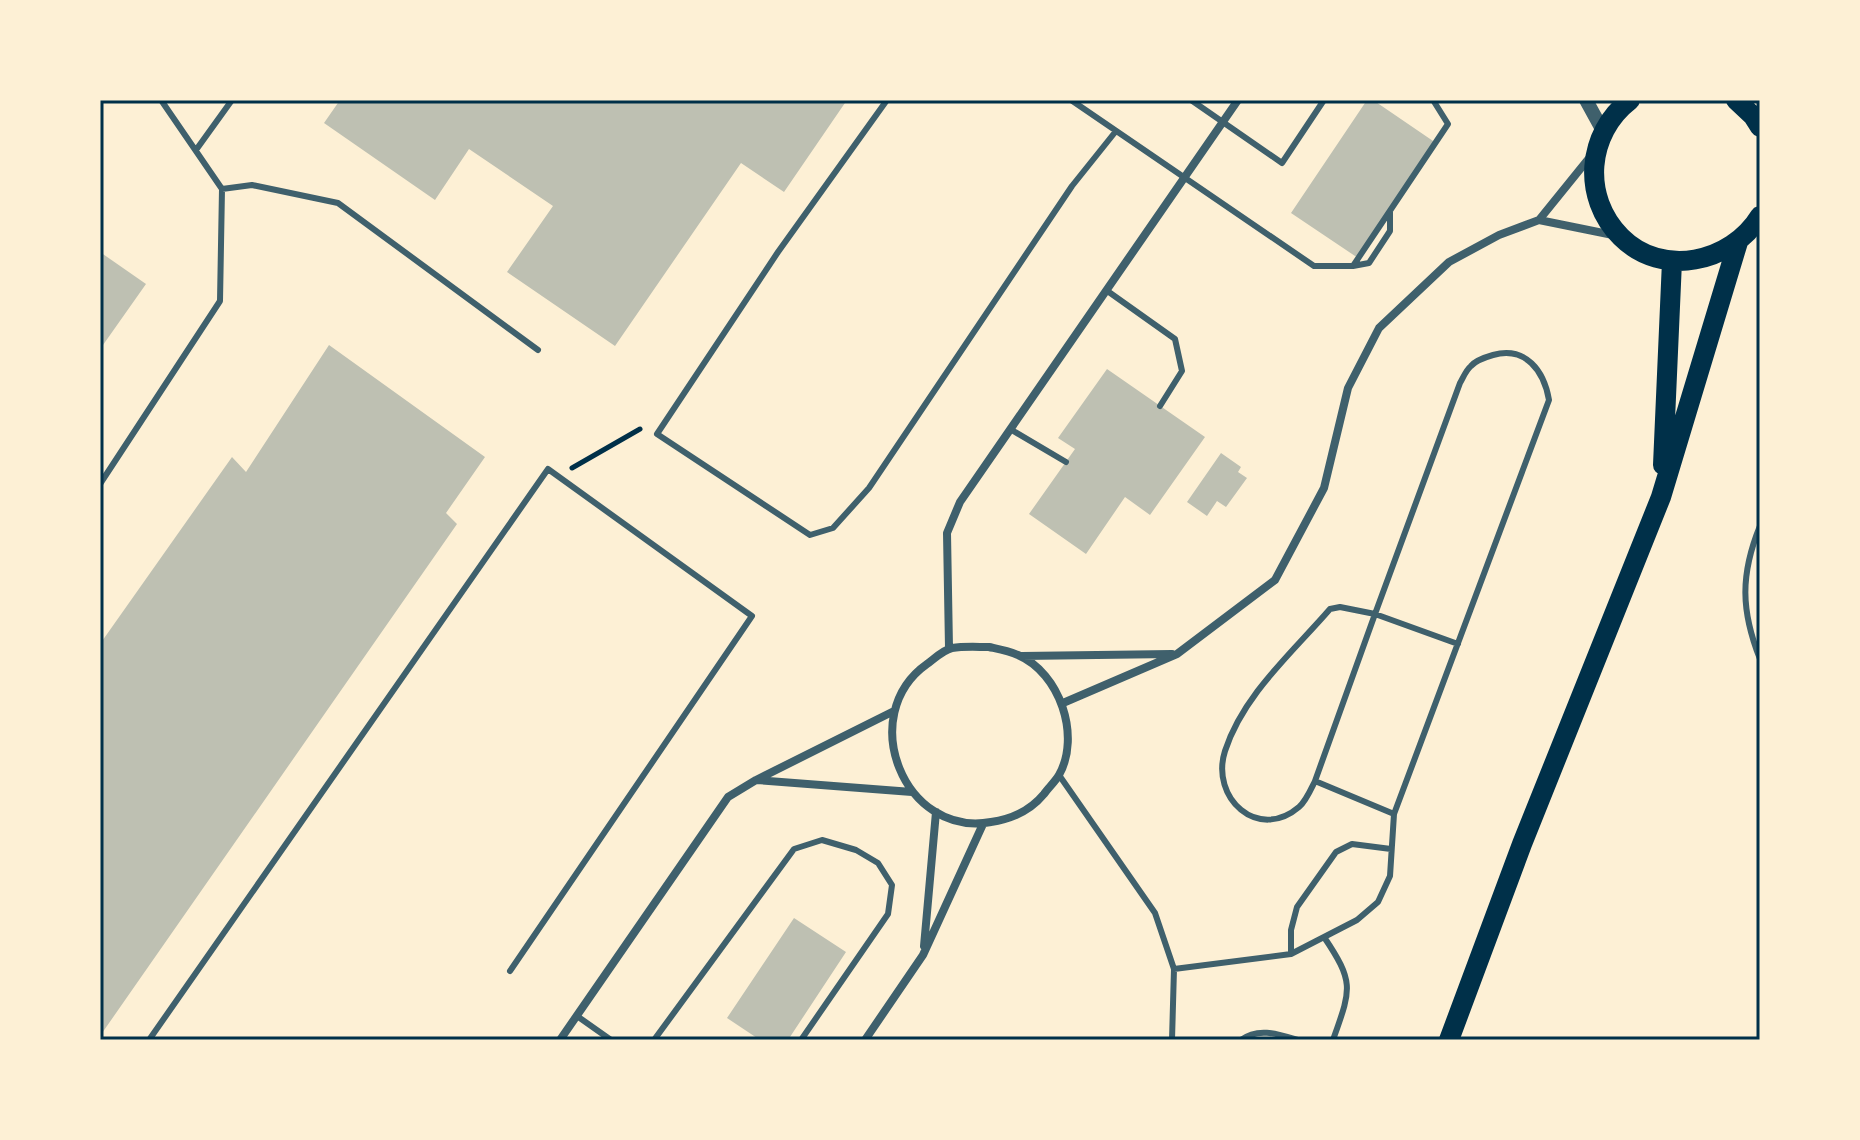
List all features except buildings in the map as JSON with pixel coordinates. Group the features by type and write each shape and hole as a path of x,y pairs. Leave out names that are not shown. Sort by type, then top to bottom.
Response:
{"main road":[{"path":"1630,100 1614,115 1600,140 1593,173 1597,197 1606,218 1621,237 1644,253 1672,261 1707,258 1738,242 1760,216"},
{"path":"1736,100 1760,127"},
{"path":"1449,1040 1522,844 1661,497 1738,242"},
{"path":"1661,497 1672,261"}],"street":[{"path":"949,648 947,533 960,502 1238,100"},
{"path":"1063,703 1177,654 1275,580 1324,488 1348,388 1379,328 1449,262 1499,235 1539,220 1600,140 1586,100"},
{"path":"1539,220 1621,237"},
{"path":"1020,656 1045,674 1063,703 1068,745 1059,775 1035,804 1008,819 983,824 952,820 936,812 912,792 896,766 891,741 894,711 908,683 920,669 949,648 989,647 1020,656 1177,654"},
{"path":"560,1040 728,797 894,711"},
{"path":"756,780 912,792"},
{"path":"923,955 936,812"},
{"path":"865,1040 923,955 983,824"}],"lane":[{"path":"100,484 220,301 222,189 161,100"},
{"path":"196,150 232,100"},
{"path":"887,100 778,252 657,434 810,535 833,528 869,488 1072,186 1116,131"},
{"path":"1071,100 1314,266 1369,263 1390,231 1390,211"},
{"path":"1191,100 1282,163 1324,100"},
{"path":"1424,100 1438,109"},
{"path":"1353,266 1448,124 1433,100"},
{"path":"222,189 252,185 338,203 538,350"},
{"path":"1106,290 1175,339 1182,371 1160,406"},
{"path":"1174,969 1291,954 1357,920 1378,902 1390,876 1394,814 1458,644 1549,400 1546,384 1537,367 1522,355 1503,352 1485,357 1470,366 1460,383 1375,614 1315,781 1301,806 1282,817 1263,819 1241,812 1229,798 1222,781 1225,753 1247,704 1330,609 1340,607 1375,614 1458,644"},
{"path":"1010,429 1066,462"},
{"path":"149,1040 548,469 752,616 510,971"},
{"path":"1760,526 1754,540 1744,593 1747,627 1760,659"},
{"path":"1059,775 1155,913 1174,969 1172,1040"},
{"path":"1315,781 1394,814"},
{"path":"654,1040 794,849 822,840 856,850 878,863 892,885 888,914 801,1040"},
{"path":"1291,954 1291,930 1297,907 1336,852 1352,844 1391,849"},
{"path":"1324,937 1341,963 1349,984 1347,1001 1333,1040"},
{"path":"577,1016 611,1040"},
{"path":"1241,1040 1254,1033 1266,1032 1298,1040"}],"path":[{"path":"557,476 672,410"}]}
